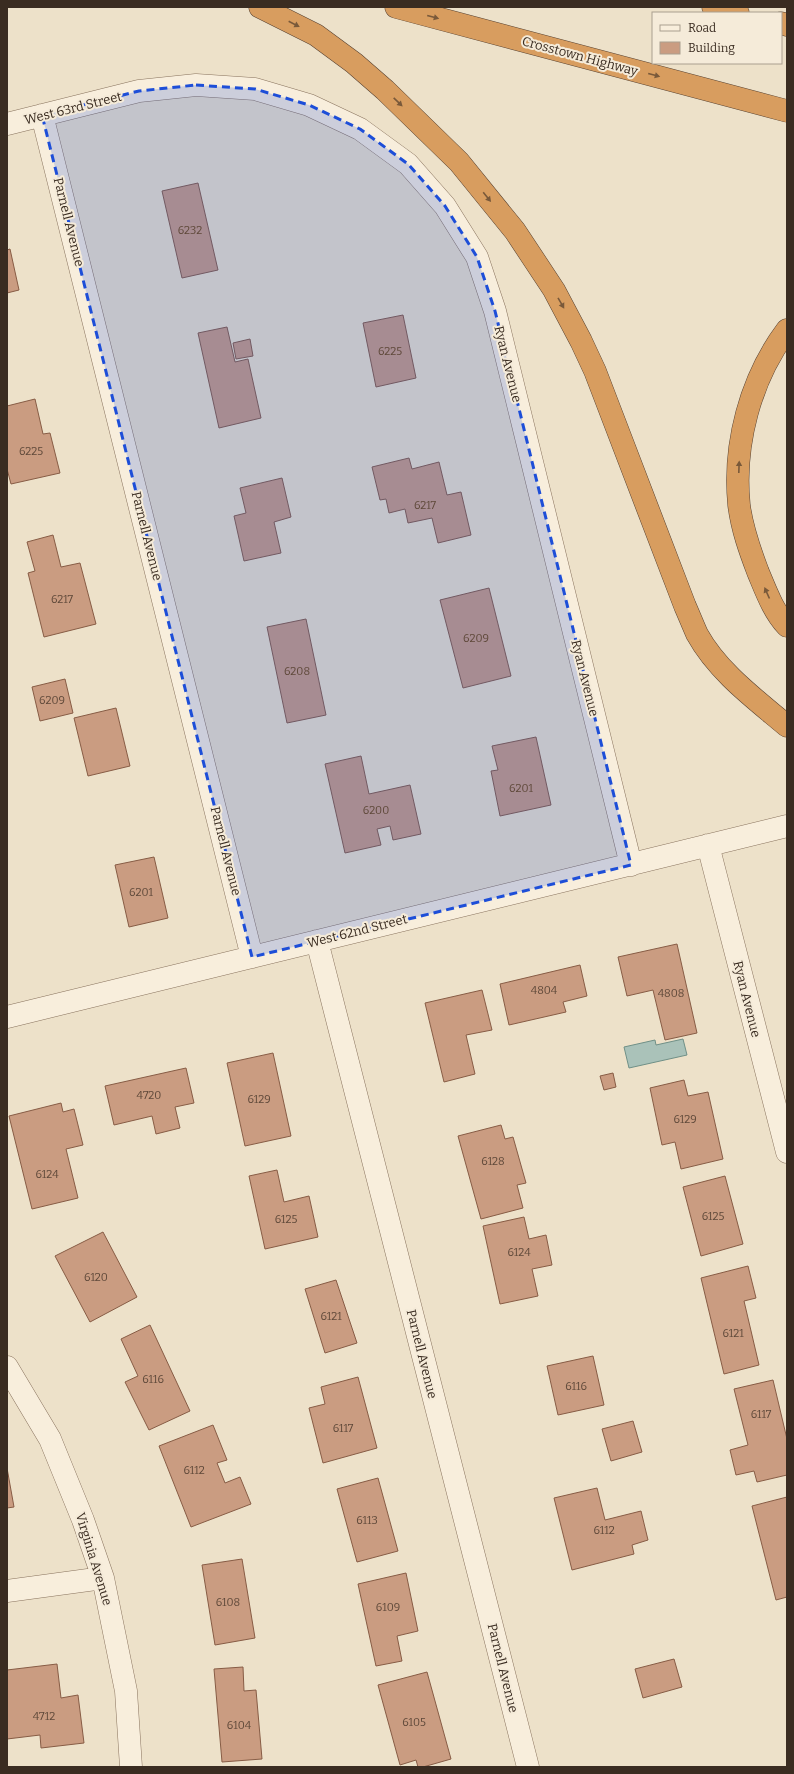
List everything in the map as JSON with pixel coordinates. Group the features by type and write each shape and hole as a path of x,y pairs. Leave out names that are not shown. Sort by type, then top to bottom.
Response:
{"highway":[{"path":"260,7 316,35 354,63 385,90 459,162 515,231 554,290 584,347 698,634 709,652 745,691 787,726"},
{"name":"Crosstown Highway","path":"396,7 787,111"},
{"path":"713,7 734,12"},
{"path":"787,330 768,359 757,382 742,434 739,480 740,505 745,534 752,556 771,603 787,626"}],"street":[{"name":"Ryan Avenue","path":"139,91 196,85 255,89 309,105 360,129 408,164 445,206 477,257 495,311 631,865"},
{"name":"West 63rd Street","path":"7,124 139,91"},
{"name":"Parnell Avenue","path":"42,115 252,957"},
{"name":"West 62nd Street","path":"7,1017 787,826"},
{"name":"Ryan Avenue","path":"708,846 787,1152"},
{"name":"Parnell Avenue","path":"317,941 528,1767"},
{"name":"Virginia Avenue","path":"7,1367 50,1439 83,1520 103,1578 126,1691 131,1767"},
{"path":"7,1591 103,1578"}],"highlighted area":[{"path":"196,85 255,89 309,105 360,129 408,164 445,206 477,257 495,311 631,865 252,957 42,115 139,91"}],"shaded area":[{"path":"683,1039 687,1055 629,1068 624,1047 655,1040 656,1045"}],"building":[{"path":"198,183 218,270 182,278 162,191"},
{"path":"10,249 19,290 7,293 7,250"},
{"path":"403,315 416,378 376,387 363,323"},
{"path":"227,327 235,362 248,359 261,418 219,428 198,333"},
{"path":"250,339 253,356 236,359 233,343"},
{"path":"35,399 43,434 50,433 60,473 11,484 7,469 7,406"},
{"path":"409,458 412,469 439,462 447,495 461,492 471,535 438,543 432,518 408,523 405,509 389,513 386,499 380,500 372,467"},
{"path":"282,478 291,517 274,522 281,553 244,561 234,516 246,513 240,488"},
{"path":"53,535 61,567 80,563 96,624 44,637 28,573 35,571 27,542"},
{"path":"489,588 511,676 463,688 440,600"},
{"path":"306,619 326,715 287,723 267,627"},
{"path":"65,679 73,713 40,721 32,687"},
{"path":"116,708 130,766 88,776 74,718"},
{"path":"536,737 551,805 500,816 491,771 498,770 492,746"},
{"path":"361,756 369,794 410,785 421,834 393,840 390,826 377,829 381,845 345,853 325,764"},
{"path":"154,857 168,918 129,927 115,865"},
{"path":"677,944 697,1033 665,1040 653,990 627,996 618,957"},
{"path":"580,965 587,996 563,1002 566,1012 509,1025 500,984"},
{"path":"482,990 492,1030 466,1035 475,1074 444,1082 425,1003"},
{"path":"273,1053 291,1136 245,1146 227,1063"},
{"path":"186,1068 194,1103 175,1107 180,1128 156,1134 152,1116 114,1125 105,1086"},
{"path":"613,1073 616,1087 604,1090 600,1076"},
{"path":"684,1080 688,1096 708,1092 723,1159 681,1169 675,1142 662,1145 650,1088"},
{"path":"61,1103 63,1112 74,1109 83,1145 66,1149 78,1198 32,1209 9,1116"},
{"path":"501,1125 505,1139 513,1137 526,1183 517,1185 523,1208 481,1219 458,1136"},
{"path":"277,1170 284,1202 309,1196 318,1237 265,1249 249,1176"},
{"path":"725,1176 743,1244 701,1256 683,1187"},
{"path":"524,1217 529,1239 546,1235 552,1265 532,1269 538,1296 500,1304 483,1226"},
{"path":"103,1232 137,1297 90,1322 55,1256"},
{"path":"748,1266 756,1298 744,1301 759,1365 724,1374 701,1278"},
{"path":"336,1280 357,1343 325,1353 305,1289"},
{"path":"150,1325 190,1411 149,1430 125,1382 138,1376 121,1339"},
{"path":"593,1356 604,1405 558,1415 547,1366"},
{"path":"358,1377 377,1448 323,1463 309,1408 325,1404 321,1387"},
{"path":"773,1380 787,1439 787,1475 757,1482 754,1471 736,1475 730,1450 748,1445 734,1389"},
{"path":"633,1421 642,1452 611,1461 602,1429"},
{"path":"213,1425 227,1460 217,1463 225,1483 240,1477 251,1504 191,1527 159,1446"},
{"path":"7,1468 14,1507 7,1508"},
{"path":"378,1478 398,1551 357,1562 337,1489"},
{"path":"597,1488 605,1520 641,1511 648,1540 632,1545 634,1554 572,1570 554,1498"},
{"path":"787,1497 787,1597 776,1600 752,1506"},
{"path":"242,1559 255,1638 215,1645 202,1565"},
{"path":"406,1573 418,1631 397,1636 402,1661 376,1666 358,1584"},
{"path":"674,1659 682,1687 643,1698 635,1669"},
{"path":"57,1664 61,1698 78,1695 84,1743 41,1748 40,1735 7,1739 7,1670"},
{"path":"243,1667 244,1691 256,1690 262,1759 222,1762 214,1669"},
{"path":"427,1672 451,1759 423,1767 418,1767 416,1760 400,1765 378,1685"}]}
